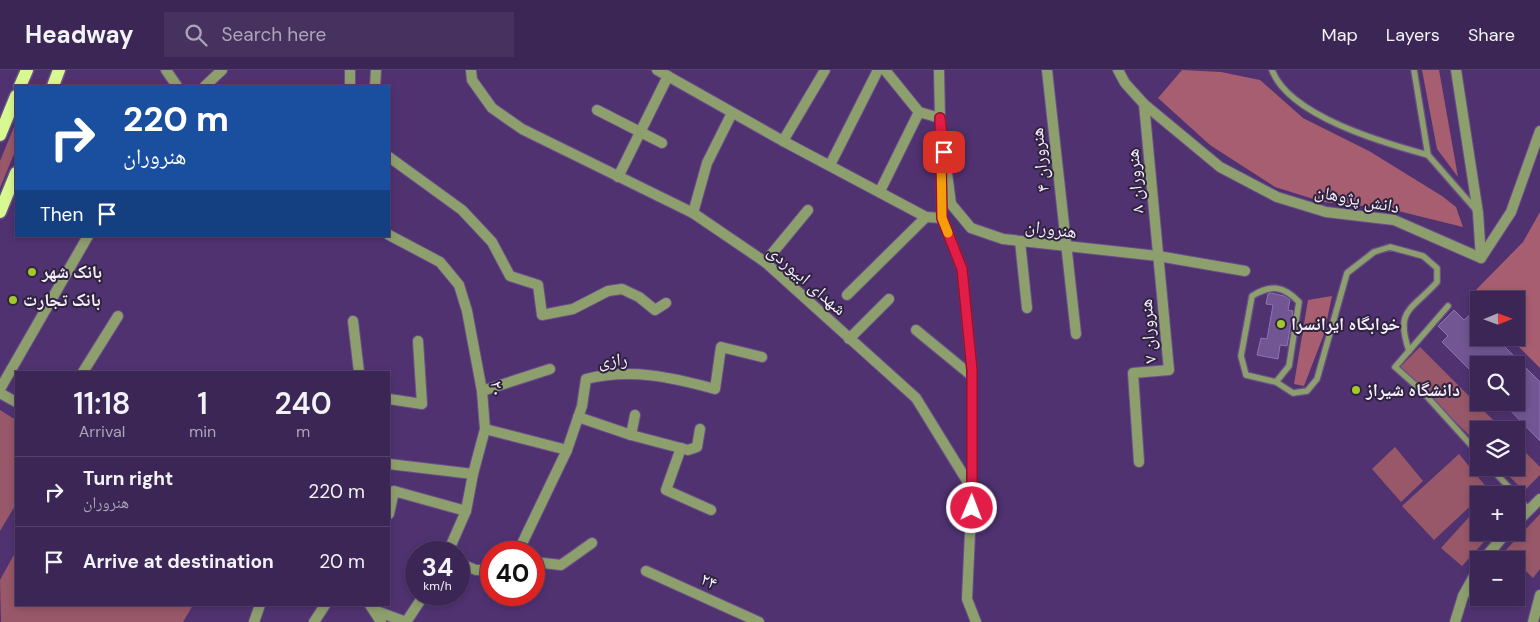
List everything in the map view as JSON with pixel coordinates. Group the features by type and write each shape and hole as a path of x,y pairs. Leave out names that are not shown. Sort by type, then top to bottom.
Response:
{"main road":[{"path":"20,85 27,70"},
{"path":"52,85 59,70"},
{"path":"0,135 15,98"},
{"path":"0,212 15,175"}],"street":[{"path":"166,70 176,85"},
{"path":"206,85 222,70"},
{"path":"350,70 350,85"},
{"path":"376,70 376,85"},
{"name":"شهدای ابیوردی","path":"471,70 472,80 492,108 522,130 692,213 766,262 916,398 972,490"},
{"path":"657,70 783,141 926,217 942,218"},
{"path":"783,141 825,70"},
{"path":"830,165 878,70"},
{"path":"885,70 919,112 940,118"},
{"path":"939,70 942,218 962,269 972,376 972,490 967,599 976,622"},
{"name":"هنروران ۴","path":"1047,70 1076,334"},
{"name":"دانش پژوهان","path":"1118,70 1125,83 1144,104 1220,167 1277,197 1326,212 1394,220 1481,258"},
{"path":"1456,70 1478,213 1481,258"},
{"path":"618,177 668,76"},
{"name":"هنروران ۸","path":"1144,104 1158,256"},
{"path":"597,110 662,143"},
{"path":"880,191 919,112"},
{"path":"692,213 708,163 732,113"},
{"name":"هنروران","path":"940,118 951,204 971,228 1002,239 1158,256 1245,271"},
{"path":"1481,258 1511,212 1537,150 1540,131"},
{"path":"390,158 462,210 492,242 510,276 538,285 542,315 573,309 608,291 622,289 640,297 655,310 666,303"},
{"path":"766,262 808,210"},
{"path":"847,296 926,217"},
{"name":"۲۰","path":"390,236 440,262 459,285 466,307 482,391 485,429 473,474 466,511 453,541"},
{"path":"15,401 0,391 87,237"},
{"path":"1020,241 1027,308"},
{"name":"هنروران ۷","path":"1139,462 1133,373 1169,370 1158,256"},
{"path":"849,339 889,299"},
{"path":"83,371 118,316"},
{"path":"353,321 359,371"},
{"path":"916,330 972,376"},
{"path":"390,399 422,404 418,341"},
{"name":"رازی","path":"523,541 566,450 578,417 586,378 619,372 675,378 715,389 721,347 762,357"},
{"path":"482,391 550,369"},
{"path":"631,435 635,416"},
{"path":"578,417 631,435 688,450 697,447 700,429"},
{"path":"485,429 566,450"},
{"path":"681,448 666,490 711,510"},
{"path":"390,464 473,474"},
{"path":"390,509 394,491 466,511"},
{"path":"1525,514 1540,499"},
{"path":"1491,551 1500,541"},
{"path":"545,563 561,565 592,543"},
{"name":"۲۴","path":"646,571 759,622"},
{"path":"1455,622 1463,596 1470,583"},
{"path":"1533,622 1540,595"},
{"path":"254,622 260,606"},
{"path":"314,622 324,606"},
{"path":"373,608 406,622 417,606"},
{"path":"373,608 381,622"}],"lane":[{"path":"1272,70 1276,80 1305,108 1382,142 1428,154"},
{"path":"1414,70 1428,154 1478,213"},
{"path":"1276,382 1288,366 1299,302 1289,291 1276,288 1262,289 1252,296 1241,356 1246,375 1276,382 1293,393 1307,391 1317,379 1347,273 1374,252 1390,247 1423,256 1437,268 1437,282 1421,300 1404,314 1402,331 1409,350"},
{"path":"1448,306 1395,367 1422,391 1470,444"},
{"path":"1498,476 1508,486"},
{"path":"1525,505 1529,510"}],"shaded area":[{"path":"1182,70 1221,72 1260,80 1303,118 1369,151 1442,196 1456,207 1463,227 1386,208 1323,202 1275,187 1210,145 1158,98"},
{"path":"1422,70 1439,70 1458,177 1437,149"},
{"path":"15,124 15,151 0,188 0,161"},
{"path":"1540,212 1540,368 1518,346 1525,346 1525,291 1475,291 1523,242"},
{"path":"1332,296 1324,334 1304,386 1294,384 1308,300"},
{"path":"1420,347 1470,397 1470,411 1484,411 1494,421 1470,421 1470,436 1400,367"},
{"path":"0,410 15,419 15,506 0,531"},
{"path":"1395,447 1423,481 1401,502 1372,469"},
{"path":"1525,452 1540,467 1540,475 1525,490 1525,486 1519,486 1509,476 1525,476"},
{"path":"1459,454 1470,467 1470,476 1477,476 1486,486 1470,486 1470,506 1434,540 1402,506"},
{"path":"1540,514 1540,569 1533,578 1525,570 1525,551 1505,551 1514,541 1525,541 1525,530"},
{"path":"1470,516 1470,541 1485,541 1476,551 1470,551 1470,557 1462,566 1441,548"},
{"path":"15,553 15,606 192,606 183,622 1,622 0,580"}],"building":[{"name":"خوابگاه ایرانسرا","path":"1268,294 1284,296 1290,300 1288,310 1293,311 1287,346 1280,345 1278,359 1257,355 1261,338 1267,339 1273,305 1266,304"},
{"path":"1454,310 1464,320 1470,315 1470,346 1504,346 1514,356 1470,356 1470,370 1442,342 1448,336 1438,326"},
{"path":"1525,367 1540,382 1540,441 1525,426 1525,421 1521,421 1511,411 1525,411"}],"slow traffic":[{"path":"941,149 942,218 948,233"}],"place":[{"name":"بانک شهر","path":"32,272"},
{"name":"بانک تجارت","path":"13,300"},
{"name":"خوابگاه ایرانسرا","path":"1281,324"},
{"name":"دانشگاه شیراز","path":"1356,390"}],"route":[{"path":"944,152 940,118 942,218 962,269 972,370 972,508"}]}
